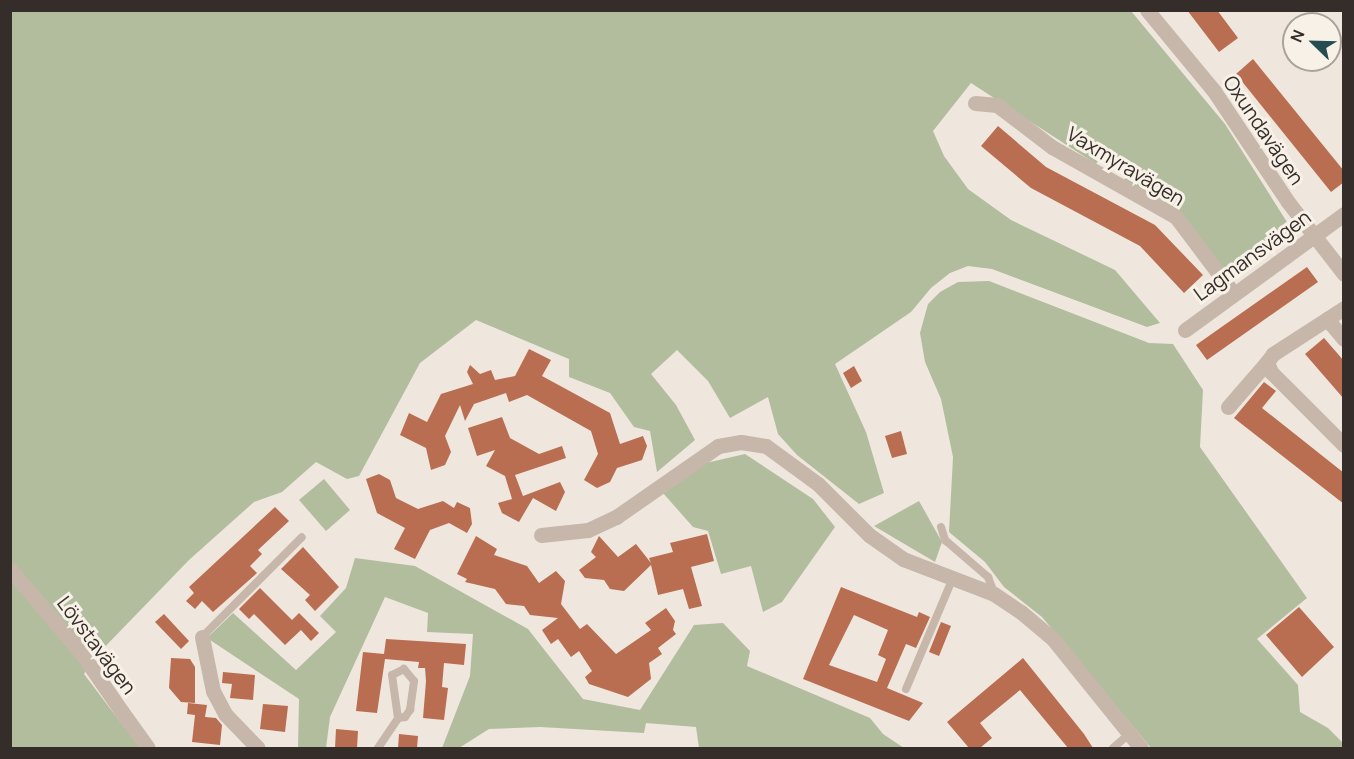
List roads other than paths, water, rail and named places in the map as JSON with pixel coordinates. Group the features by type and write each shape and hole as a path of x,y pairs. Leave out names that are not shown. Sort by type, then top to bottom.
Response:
{"street":[{"name":"Oxundavägen","path":"1147,10 1214,91 1312,237 1344,274"},
{"name":"Vaxmyravägen","path":"975,103 997,105 1052,147 1176,217 1234,294"},
{"name":"Lagmansvägen","path":"1185,330 1344,214"},
{"path":"1228,407 1273,354 1344,308"},
{"path":"1327,319 1344,339"},
{"path":"1267,362 1271,372 1344,445"},
{"path":"541,535 588,530 616,517 711,450 741,442 766,446 786,459 869,535 903,558 994,594 1053,639 1141,748"},
{"name":"Lövstavägen","path":"10,569 82,654 148,748"},
{"path":"202,637 213,691 225,714 258,748"}],"lane":[{"path":"941,527 945,540 988,577 994,594"},
{"path":"202,637 302,537"},
{"path":"906,689 953,578"},
{"path":"378,748 398,718 392,675 404,669 414,681 410,710 405,717 398,718"},
{"path":"1113,748 1129,734"}]}
